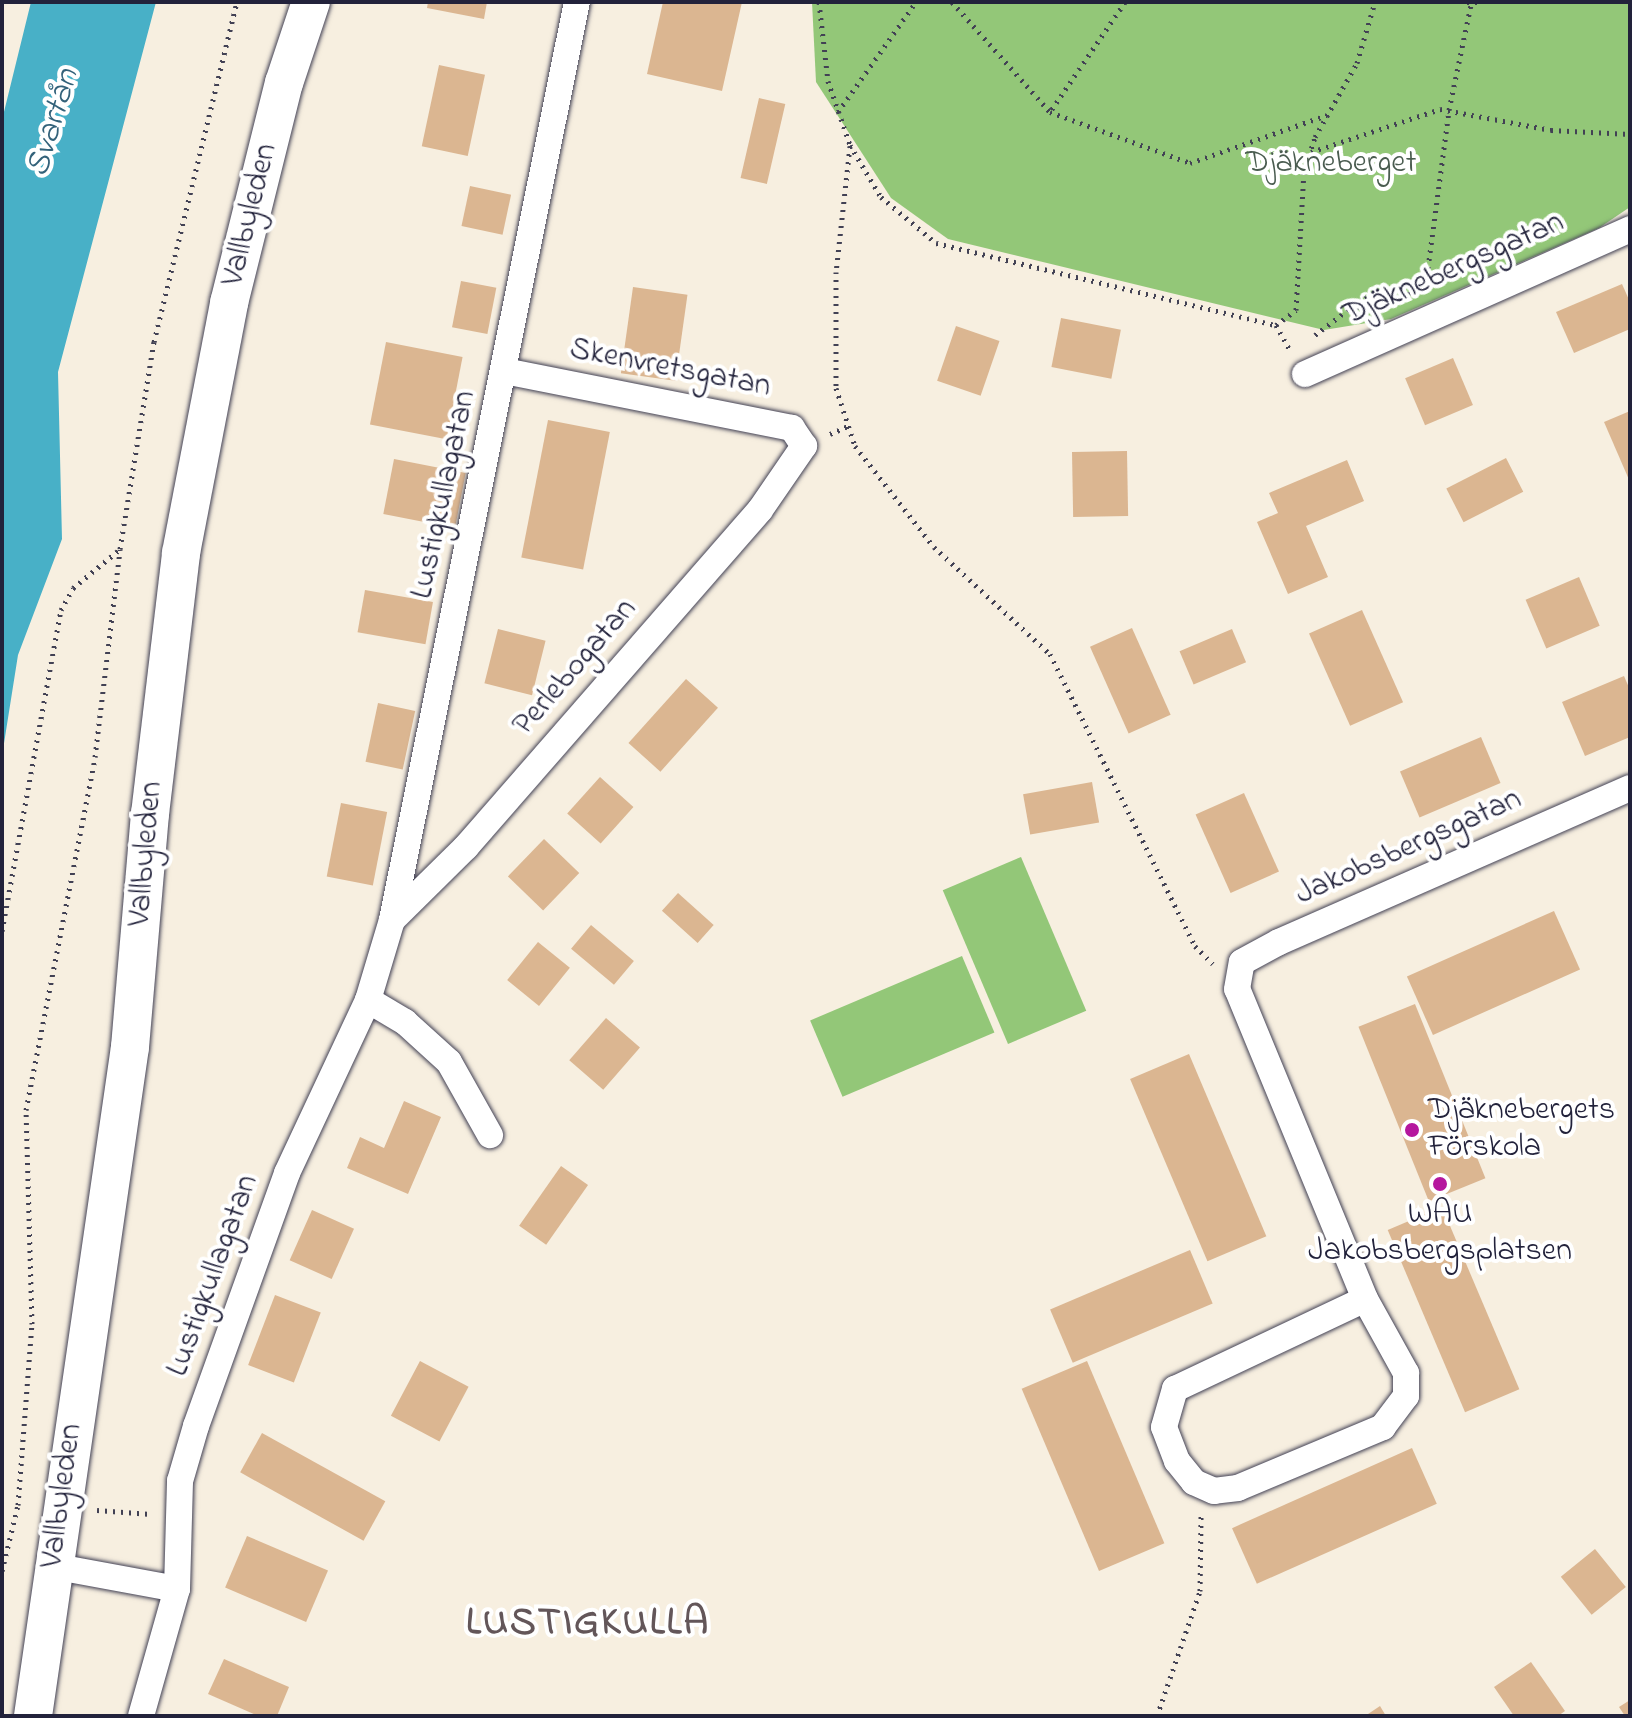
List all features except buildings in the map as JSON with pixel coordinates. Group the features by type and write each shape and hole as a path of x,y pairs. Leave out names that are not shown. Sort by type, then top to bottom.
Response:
{"main road":[{"name":"Vallbyleden","path":"33,1716 52,1566 130,1047 150,814 181,553 229,303 284,83 311,2"}],"street":[{"name":"Lustigkullagatan","path":"141,1716 177,1589 180,1481 196,1426 287,1173 368,1000 392,920 577,2"},
{"name":"Djäknebergsgatan","path":"1299,363 1630,229"},
{"name":"Skenvretsgatan","path":"505,371 792,428 804,446 801,453"},
{"name":"Perlebogatan","path":"392,920 466,847 760,510 801,453"},
{"name":"Jakobsbergsgatan","path":"1237,989 1242,962 1279,942 1630,788"},
{"path":"1237,989 1365,1299 1406,1373 1406,1396 1383,1427 1238,1488 1214,1491 1194,1482 1177,1461 1168,1438 1166,1408 1175,1389 1365,1299"},
{"path":"368,1000 405,1022 449,1062 490,1135"},
{"path":"52,1566 177,1589"}],"path":[{"path":"2,1571 18,1505 32,1324 26,1110 95,757 120,549 154,342 237,2"},
{"path":"819,2 822,47 837,113 850,145 881,197 936,243 1276,325 1296,310 1304,171 1327,115 1357,63 1375,2"},
{"path":"837,113 916,2"},
{"path":"952,2 1050,112 1190,163 1327,115"},
{"path":"1050,112 1125,2"},
{"path":"1299,363 1349,309 1409,294 1428,268 1449,110 1469,4 1479,2"},
{"path":"1310,152 1440,109 1551,130 1630,134"},
{"path":"850,145 836,272 836,388 855,446 934,547 1050,654 1195,946 1237,989"},
{"path":"2,931 61,610 73,588 120,549"},
{"path":"1157,1716 1200,1591 1201,1514 1214,1491"}],"green space":[{"name":"Djäkneberget","path":"812,2 1630,2 1630,207 1599,228 1391,319 1324,330 948,239 891,198 816,82"},
{"path":"1021,857 1086,1011 1008,1044 943,890"},
{"path":"962,956 994,1032 843,1097 810,1020"}],"water":[{"name":"Svartån","path":"31,2 156,2 58,372 62,539 18,655 2,756 2,120"}],"place":[{"name":"Djäknebergets Förskola","path":"1412,1130"},
{"name":"WAU Jakobsbergsplatsen","path":"1440,1184"}],"district":[{"name":"LUSTIGKULLA","path":"588,1624"}]}
